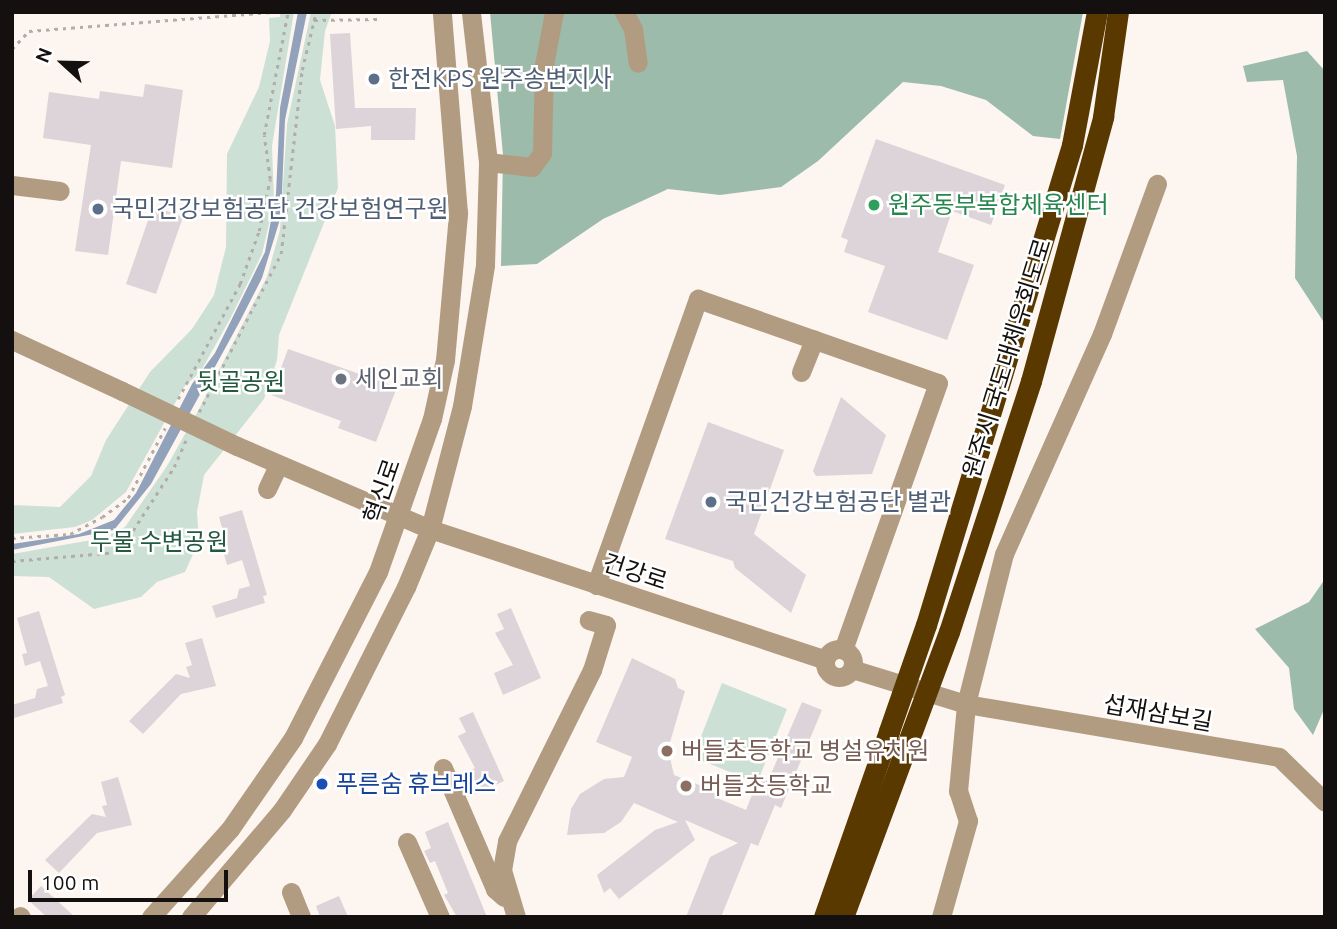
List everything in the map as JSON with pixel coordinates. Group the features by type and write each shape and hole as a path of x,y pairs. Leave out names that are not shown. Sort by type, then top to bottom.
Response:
{"highway":[{"name":"원주시 국도대체우회도로","path":"898,737 926,625 1072,145 1097,12"},
{"name":"원주시 국도대체우회도로","path":"898,737 949,632 1031,381 1103,117 1118,12"},
{"path":"843,917 850,875 898,737"},
{"path":"815,917 850,875"},
{"path":"824,917 850,875"},
{"path":"850,875 857,917"}],"street":[{"name":"혁신로","path":"151,917 230,829 293,738 378,572 400,516 432,419 451,307 458,213 442,12"},
{"path":"191,917 282,810 327,744 406,587 430,529 476,338 485,265 488,162 471,12"},
{"path":"488,162 532,167 542,153 544,65 554,12"},
{"path":"624,12 633,29 638,63"},
{"path":"941,917 968,821 958,790 966,704 1004,554 1102,334 1157,184"},
{"path":"12,185 60,191"},
{"path":"596,585 698,299 937,383 843,649"},
{"path":"12,326 48,354"},
{"path":"12,340 48,354 278,466 400,516"},
{"path":"801,372 814,340"},
{"path":"267,489 278,466"},
{"name":"건강로","path":"400,516 430,529 825,660"},
{"path":"512,908 502,870 507,841 574,714 606,625 589,620"},
{"path":"843,649 851,655 852,669 841,677 832,676 825,660 834,650 843,649"},
{"path":"852,669 966,704"},
{"name":"섭재삼보길","path":"966,704 1279,757 1325,802"},
{"path":"443,768 495,889 512,908"},
{"path":"407,842 440,917"},
{"path":"290,892 301,917"}],"path":[{"path":"27,12 51,12"},
{"path":"12,49 29,31 271,12"},
{"path":"176,403 240,284 259,231 270,179 264,135 288,12"},
{"path":"196,419 281,254 295,119 316,12"},
{"path":"314,20 381,19"},
{"path":"12,538 69,534 102,517 128,498 166,427"},
{"path":"12,561 119,552 174,467 191,431"}],"green space":[{"name":"뒷골공원","path":"280,12 294,12 272,146 274,202 262,254 231,317 201,371 184,387 126,492 92,520 75,527 12,534 12,505 60,507 91,476 106,440 150,372 192,329 214,295 226,247 227,154 259,87 270,41 269,18 280,17"},
{"name":"두물 수변공원","path":"311,12 332,12 325,31 320,80 335,126 338,188 279,335 277,360 264,399 204,475 197,512 199,541 185,572 157,582 141,597 94,609 49,577 12,576 12,554 103,538 125,527 167,466 199,409 267,277 280,230 287,124"},
{"path":"490,12 1083,12 1060,139 1033,136 986,100 941,86 903,82 818,161 781,187 720,195 668,189 603,219 537,264 501,266 503,155"},
{"path":"1307,51 1325,71 1325,324 1295,278 1297,156 1283,80 1247,82 1243,66"},
{"path":"1325,579 1325,707 1313,735 1294,709 1289,668 1255,629 1309,602"},
{"path":"722,683 787,709 757,783 693,757"}],"water":[{"path":"298,12 307,12 285,120 281,216 262,278 240,321 151,484 114,530 12,550 12,544 79,534 114,520 136,493 192,384 215,353 265,252 276,194 280,108"}],"building":[{"path":"350,33 355,108 416,108 415,140 371,140 371,126 336,129 330,34"},
{"name":"국민건강보험공단 건강보험연구원","path":"145,84 183,90 172,168 121,161 108,255 75,251 91,145 43,138 49,92 99,99 100,91 143,97"},
{"path":"876,139 1005,185 991,225 952,211 938,252 974,265 947,340 868,312 885,266 844,252 848,240 841,237"},
{"path":"153,206 183,217 156,294 126,284"},
{"path":"288,349 397,387 376,442 338,428 341,421 271,395"},
{"path":"841,397 886,435 872,474 816,476 813,471"},
{"path":"708,422 784,450 754,534 806,575 791,613 735,568 733,561 665,539"},
{"path":"242,510 267,595 263,596 265,603 216,618 212,606 237,598 239,589 250,586 242,560 227,565 224,554 229,552 219,517"},
{"path":"511,608 541,678 503,695 494,673 513,665 495,633 504,629 497,614"},
{"path":"39,611 65,695 61,697 63,703 14,718 12,705 35,698 37,689 48,686 40,661 25,666 22,654 27,653 17,618"},
{"path":"202,638 216,686 181,694 143,734 129,721 176,674 190,678 186,667 192,665 185,643"},
{"path":"632,658 675,679 678,688 685,691 668,749 674,775 719,793 717,798 746,810 755,787 762,779 768,781 802,702 822,710 781,808 775,805 758,846 751,843 721,917 686,917 710,857 738,843 685,820 695,840 619,899 610,888 604,893 597,875 655,830 678,822 634,803 621,822 604,833 567,835 571,809 580,794 604,779 624,777 632,757 596,742"},
{"path":"473,712 504,781 469,797 459,775 475,768 458,736 466,732 459,718"},
{"path":"118,777 132,825 97,833 59,873 45,860 92,814 106,817 102,806 107,805 101,782"},
{"path":"448,822 487,917 457,917 444,895 448,893 435,861 430,863 424,851 431,848 425,832"},
{"path":"41,886 75,917 47,917 28,900"},
{"path":"339,896 348,917 320,917 316,906"}],"place":[{"name":"한전KPS 원주송변지사","path":"374,79"},
{"name":"원주동부복합체육센터","path":"874,205"},
{"name":"국민건강보험공단 건강보험연구원","path":"98,209"},
{"name":"세인교회","path":"341,379"},
{"name":"국민건강보험공단 별관","path":"711,502"},
{"name":"버들초등학교 병설유치원","path":"667,751"},
{"name":"푸른숨 휴브레스","path":"322,784"},
{"name":"버들초등학교","path":"686,786"}]}
